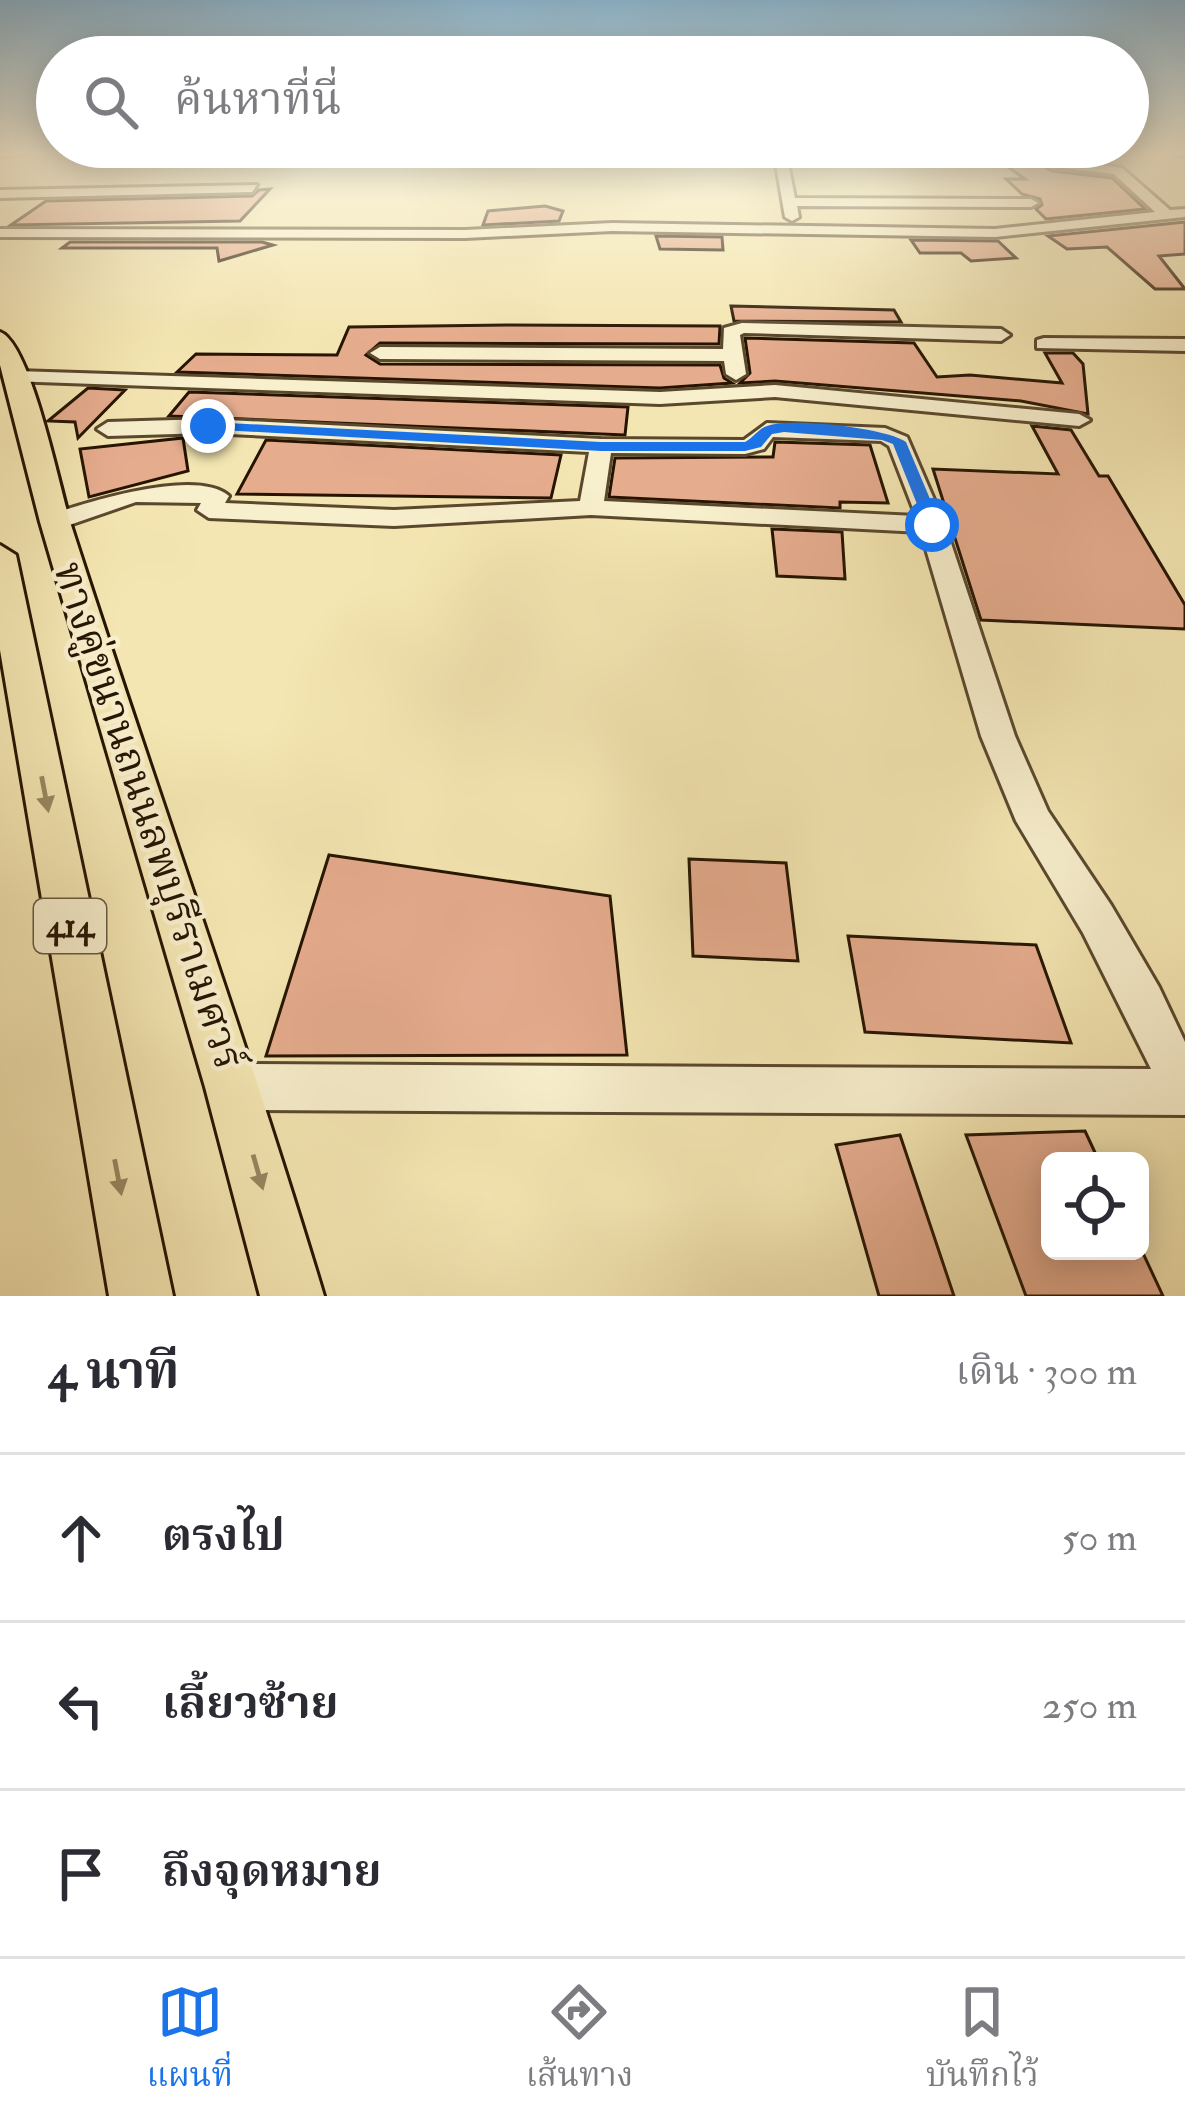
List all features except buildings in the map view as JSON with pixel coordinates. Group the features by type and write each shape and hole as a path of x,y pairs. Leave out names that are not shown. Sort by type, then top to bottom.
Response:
{"main road":[{"name":"ทางคู่ขนานถนนลพบุรีราเมศวร์","path":"9,358 55,523 233,1087 292,1296"},
{"name":"414","path":"0,556 141,1296"}],"street":[{"path":"791,213 796,231"},
{"path":"0,233 464,233 613,227 995,233 1115,224 1154,213"},
{"path":"738,392 730,332 742,328 1001,335"},
{"path":"1044,344 1185,345"},
{"path":"380,353 734,355"},
{"path":"9,358 660,398 738,392 1079,420"},
{"path":"108,429 208,426 601,446 745,447 756,444 767,430 784,428 885,436 899,442 932,525 998,736 1034,821 1109,940 1177,1074 233,1087"},
{"path":"591,508 601,446"},
{"path":"55,523 134,495 217,496 209,510 394,518 591,508 932,525"}],"route":[{"path":"208,426 601,446 745,447 756,444 767,430 784,428 885,436 899,442 932,525"}]}
